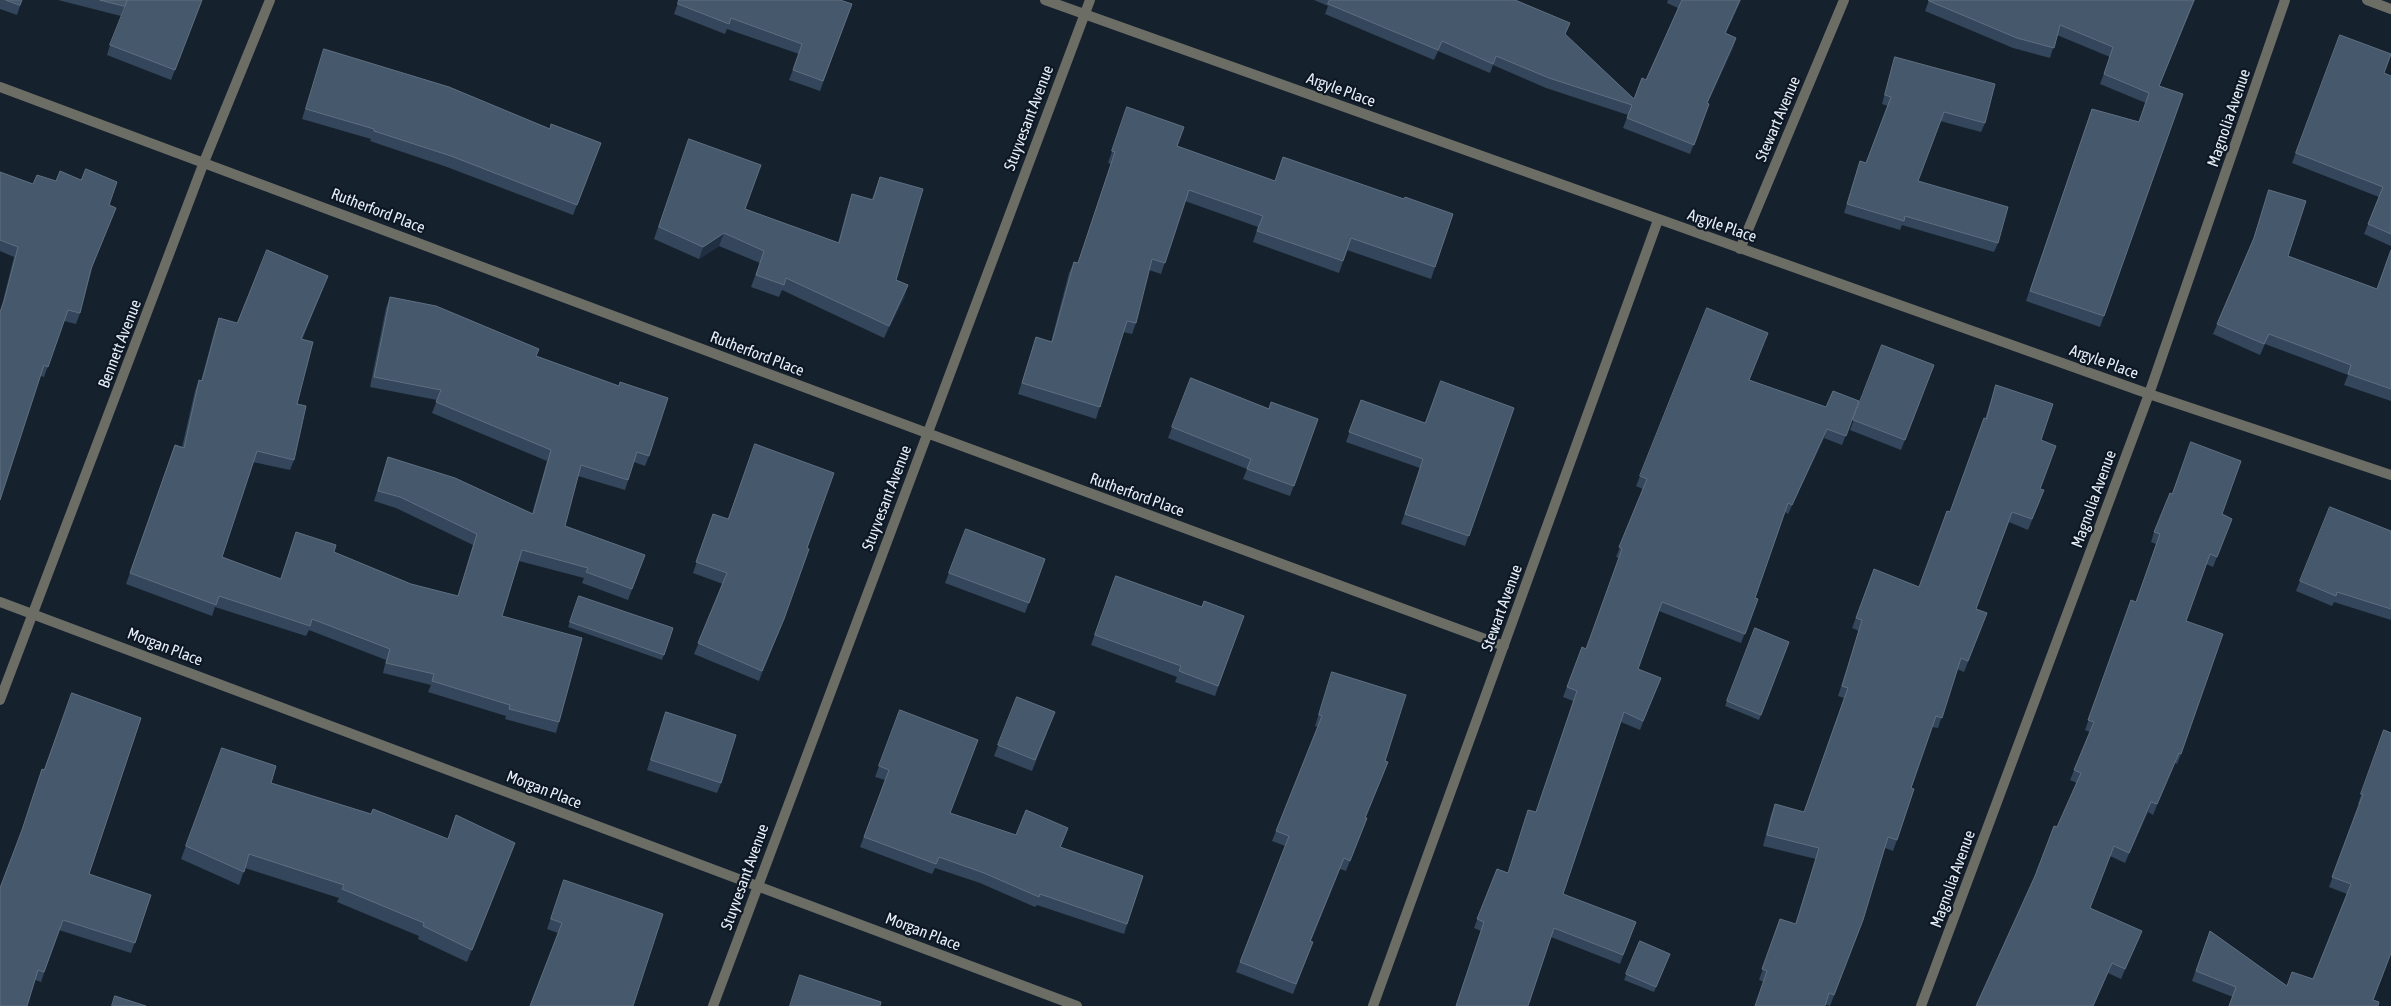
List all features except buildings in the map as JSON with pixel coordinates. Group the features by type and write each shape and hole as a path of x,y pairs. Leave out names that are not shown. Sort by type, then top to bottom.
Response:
{"street":[{"name":"Bennett Avenue","path":"0,700 204,162 270,0"},
{"name":"Argyle Place","path":"1045,0 2149,394 2391,475"},
{"name":"Stuyvesant Avenue","path":"712,1006 1090,0"},
{"name":"Stewart Avenue","path":"1740,249 1844,0"},
{"name":"Magnolia Avenue","path":"1921,1006 2149,394 2285,0"},
{"path":"2367,0 2391,9"},
{"name":"Rutherford Place","path":"0,87 927,434 1504,646"},
{"name":"Stewart Avenue","path":"1373,1006 1658,220"},
{"name":"Morgan Place","path":"0,602 1077,1006"}]}
